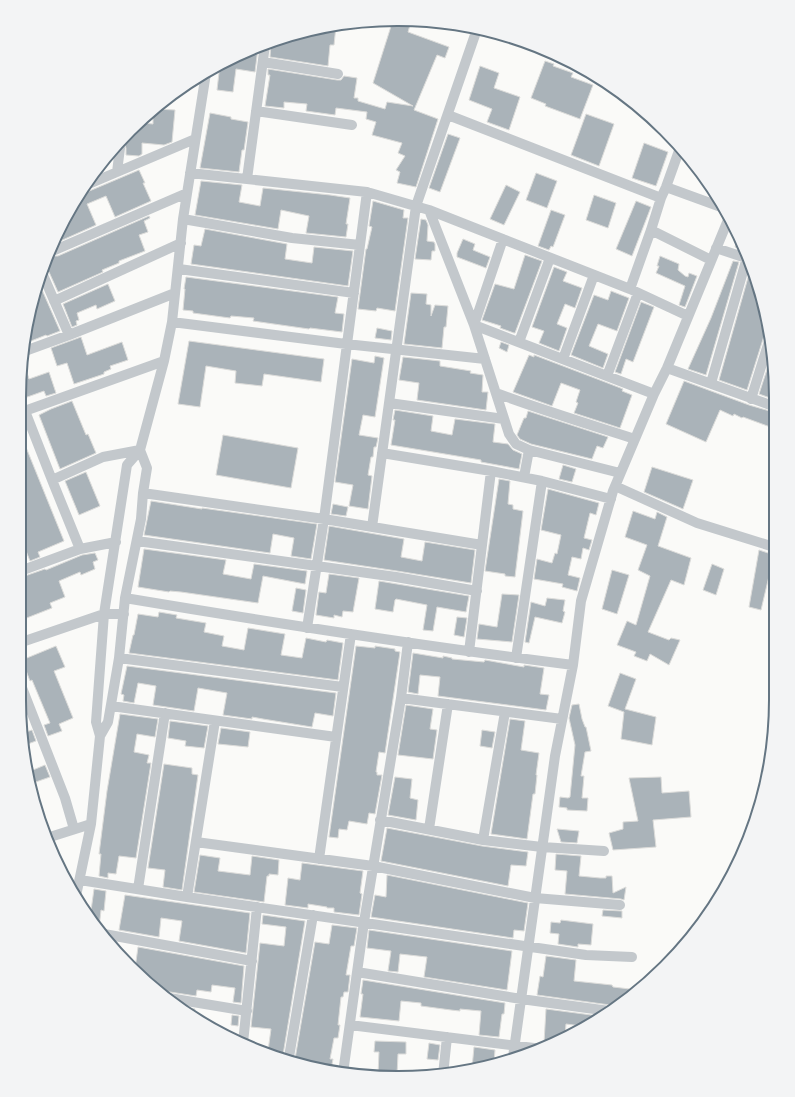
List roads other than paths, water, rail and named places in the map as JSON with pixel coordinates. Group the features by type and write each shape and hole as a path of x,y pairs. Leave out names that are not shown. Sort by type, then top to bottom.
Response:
{"street":[{"path":"372,527 416,206 474,34"},
{"path":"247,179 264,51"},
{"path":"263,62 338,74"},
{"path":"78,888 92,824 100,736 96,722 104,614 127,465 140,450 164,361 172,322 183,219 205,80"},
{"path":"256,111 352,124"},
{"path":"448,115 660,198"},
{"path":"96,181 195,139"},
{"path":"117,172 120,151"},
{"path":"607,376 634,291 660,198 666,187 678,154"},
{"path":"190,173 368,192 429,210 634,291 688,316"},
{"path":"666,187 714,205"},
{"path":"307,628 324,519 346,344 368,192"},
{"path":"57,249 187,193"},
{"path":"429,210 474,325 509,434 516,444 529,450 620,473"},
{"path":"183,219 292,238 360,245"},
{"path":"513,1052 555,756 573,665 581,601 620,473 654,394 667,368 726,224"},
{"path":"651,230 711,260"},
{"path":"474,325 503,239"},
{"path":"54,301 181,244"},
{"path":"716,248 741,255"},
{"path":"519,342 550,258"},
{"path":"711,384 745,267"},
{"path":"178,269 354,293"},
{"path":"563,359 594,275"},
{"path":"45,280 69,335"},
{"path":"29,351 175,293"},
{"path":"172,322 396,350 485,359"},
{"path":"474,325 654,394"},
{"path":"751,399 766,350"},
{"path":"26,411 164,361"},
{"path":"667,368 769,405"},
{"path":"496,393 543,410 635,439"},
{"path":"389,403 504,419"},
{"path":"26,421 80,549"},
{"path":"52,480 104,457 140,450"},
{"path":"100,736 108,722 119,658 125,598 137,541 147,468 140,450"},
{"path":"524,477 529,450"},
{"path":"382,453 524,477 611,499"},
{"path":"469,652 491,471"},
{"path":"516,658 542,481"},
{"path":"615,486 697,523 769,545"},
{"path":"143,493 324,519 482,545"},
{"path":"137,541 396,577 477,591"},
{"path":"26,569 80,549 116,542"},
{"path":"125,598 307,628 469,652 573,665"},
{"path":"26,641 104,614 124,614"},
{"path":"319,859 343,687 352,634"},
{"path":"344,1067 364,922 401,698 408,642"},
{"path":"119,658 343,687"},
{"path":"26,698 65,798 74,829"},
{"path":"401,698 562,719"},
{"path":"429,829 448,704"},
{"path":"111,706 336,737"},
{"path":"484,840 504,712"},
{"path":"138,889 165,713"},
{"path":"187,897 215,721"},
{"path":"380,820 484,840 542,847 604,851"},
{"path":"52,836 92,824"},
{"path":"196,842 373,866 535,898 620,905"},
{"path":"80,880 586,955 632,957"},
{"path":"244,1038 257,907"},
{"path":"289,1054 313,915"},
{"path":"111,935 252,961"},
{"path":"357,972 521,999 601,1010"},
{"path":"179,1000 247,1011"},
{"path":"350,1025 527,1047"},
{"path":"444,1068 448,1037"}]}
